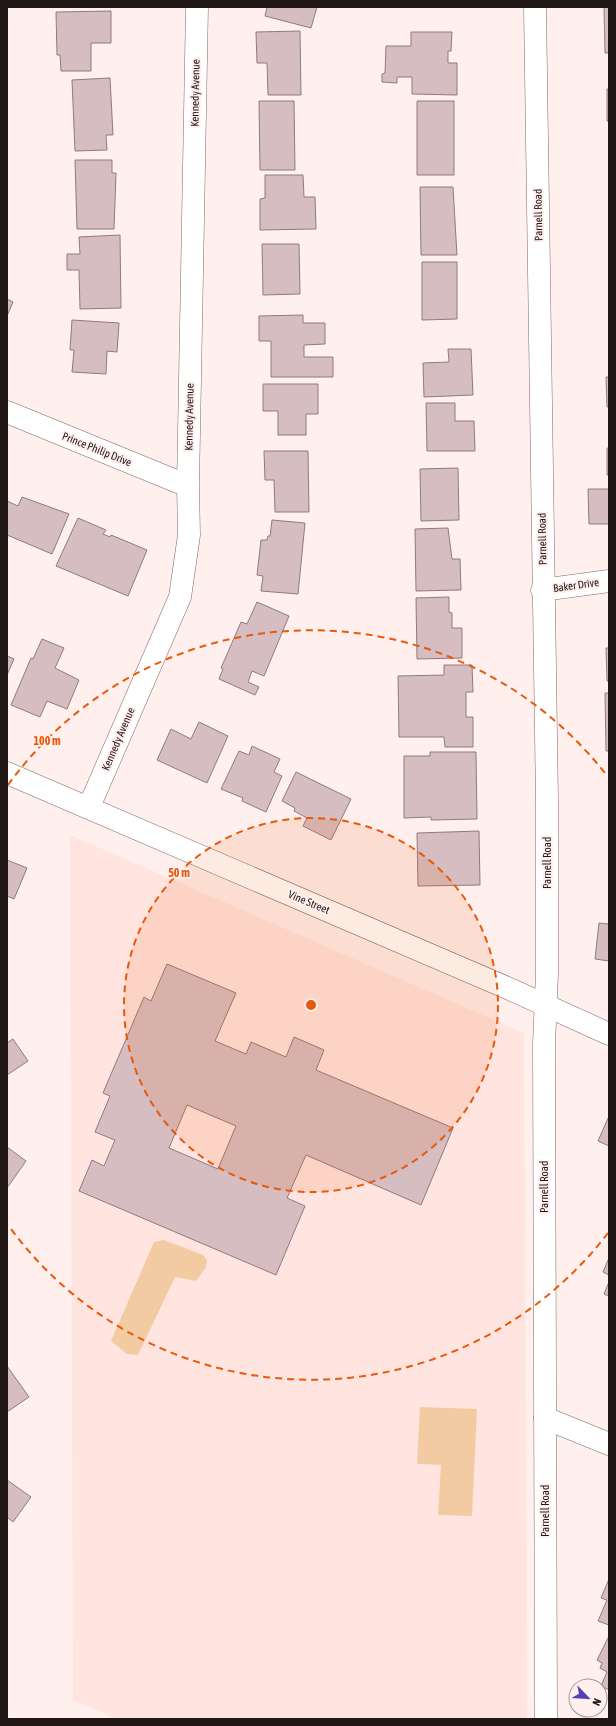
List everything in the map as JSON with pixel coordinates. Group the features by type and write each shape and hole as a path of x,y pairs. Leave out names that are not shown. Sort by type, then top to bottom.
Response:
{"street":[{"name":"Kennedy Avenue","path":"89,807 180,597 189,535 188,486 197,7"},
{"name":"Parnell Road","path":"535,7 542,590 547,809 547,974 545,1006 546,1719"},
{"name":"Prince Philip Drive","path":"7,412 188,486"},
{"name":"Baker Drive","path":"542,590 609,580"},
{"name":"Vine Street","path":"7,773 512,990 609,1034"},
{"path":"545,1418 609,1444"}],"shaded area":[{"path":"70,835 524,1033 527,1719 118,1719 73,1700"},
{"path":"164,1240 203,1255 207,1260 206,1267 196,1281 175,1277 138,1355 127,1354 111,1341 154,1242"},
{"path":"420,1407 477,1409 472,1516 438,1515 441,1465 417,1464"}],"building":[{"path":"267,7 317,7 311,28 265,16"},
{"path":"604,7 609,7 609,53 605,53"},
{"path":"111,11 111,43 91,43 91,71 61,71 60,55 57,55 56,12"},
{"path":"300,31 301,95 268,95 267,63 257,63 256,32"},
{"path":"411,32 452,32 451,51 448,51 448,63 457,63 457,95 412,94 412,77 397,77 397,83 382,82 382,74 385,73 386,46 411,46"},
{"path":"110,78 113,135 106,135 107,150 75,151 72,80"},
{"path":"607,89 609,89 609,121 607,121"},
{"path":"259,101 294,101 295,170 260,170"},
{"path":"417,101 454,101 454,175 417,175"},
{"path":"75,160 112,160 112,173 116,173 114,229 77,229"},
{"path":"265,175 303,175 304,197 315,197 316,229 260,230 260,199 265,198"},
{"path":"420,187 453,187 457,255 421,255"},
{"path":"120,235 121,308 80,309 79,270 67,270 67,254 80,254 79,237"},
{"path":"262,244 299,244 300,294 263,295"},
{"path":"422,262 457,262 457,319 422,320"},
{"path":"7,299 13,302 7,316"},
{"path":"303,315 303,323 325,323 325,344 304,345 304,357 333,357 333,377 271,377 271,341 259,341 259,316"},
{"path":"72,320 119,323 117,352 107,351 106,374 72,372 74,350 70,350"},
{"path":"448,349 471,349 473,395 424,397 423,363 449,362"},
{"path":"606,377 609,377 609,407 607,407"},
{"path":"263,384 318,384 318,414 306,414 306,435 278,435 278,411 263,411"},
{"path":"426,403 455,403 455,421 474,421 475,451 427,451"},
{"path":"607,448 609,448 609,475 607,475"},
{"path":"264,451 308,451 309,512 275,512 274,480 265,480"},
{"path":"458,468 459,520 421,521 420,469"},
{"path":"588,489 609,489 609,524 589,524"},
{"path":"22,497 69,514 52,554 7,535 7,501 18,506"},
{"path":"78,518 106,530 103,534 110,537 111,535 147,550 128,596 56,566"},
{"path":"272,520 305,523 298,594 261,591 263,576 257,575 261,540 267,540 268,536 270,536"},
{"path":"448,528 452,559 460,559 461,590 416,591 415,529"},
{"path":"449,597 449,612 452,613 452,628 462,628 462,658 417,659 416,598"},
{"path":"257,602 289,616 264,676 252,671 248,682 259,687 255,695 219,679 223,669 221,668 241,622 247,624"},
{"path":"42,639 64,648 55,668 79,680 67,709 47,701 40,717 11,705 31,658 33,659"},
{"path":"606,648 609,648 609,681 607,681"},
{"path":"7,656 14,659 7,675"},
{"path":"444,665 472,665 473,692 466,692 466,717 473,717 473,747 445,747 444,737 399,737 398,676 444,675"},
{"path":"605,693 609,693 609,751 606,751"},
{"path":"199,722 228,736 207,783 157,760 171,729 191,739"},
{"path":"252,746 280,759 274,772 282,776 266,812 242,801 243,798 221,789 239,751 249,755"},
{"path":"430,752 476,752 477,819 431,820 431,817 404,818 404,756 430,756"},
{"path":"296,772 351,799 331,840 303,826 307,818 294,811 295,808 282,801"},
{"path":"479,831 480,885 418,886 417,833"},
{"path":"7,860 27,868 14,899 7,896"},
{"path":"609,920 609,961 595,959 599,923 608,924"},
{"path":"167,964 236,993 215,1041 246,1054 251,1042 286,1057 294,1037 324,1050 316,1070 453,1128 421,1205 306,1155 287,1198 305,1206 276,1275 79,1191 92,1160 104,1166 115,1140 95,1132 110,1096 103,1093 144,997 151,1001","holes":["187,1105 236,1126 218,1169 169,1148"]},
{"path":"13,1039 28,1061 7,1075 7,1043"},
{"path":"609,1116 609,1146 598,1141"},
{"path":"7,1147 26,1161 7,1188"},
{"path":"609,1258 609,1275 603,1272"},
{"path":"609,1282 609,1296 604,1294"},
{"path":"7,1366 29,1397 7,1412"},
{"path":"7,1480 31,1497 13,1522 7,1517"},
{"path":"609,1579 609,1625 598,1621 607,1600 601,1598"},
{"path":"609,1636 609,1690 608,1678 604,1678 607,1672 600,1668 602,1663 597,1660"}]}
